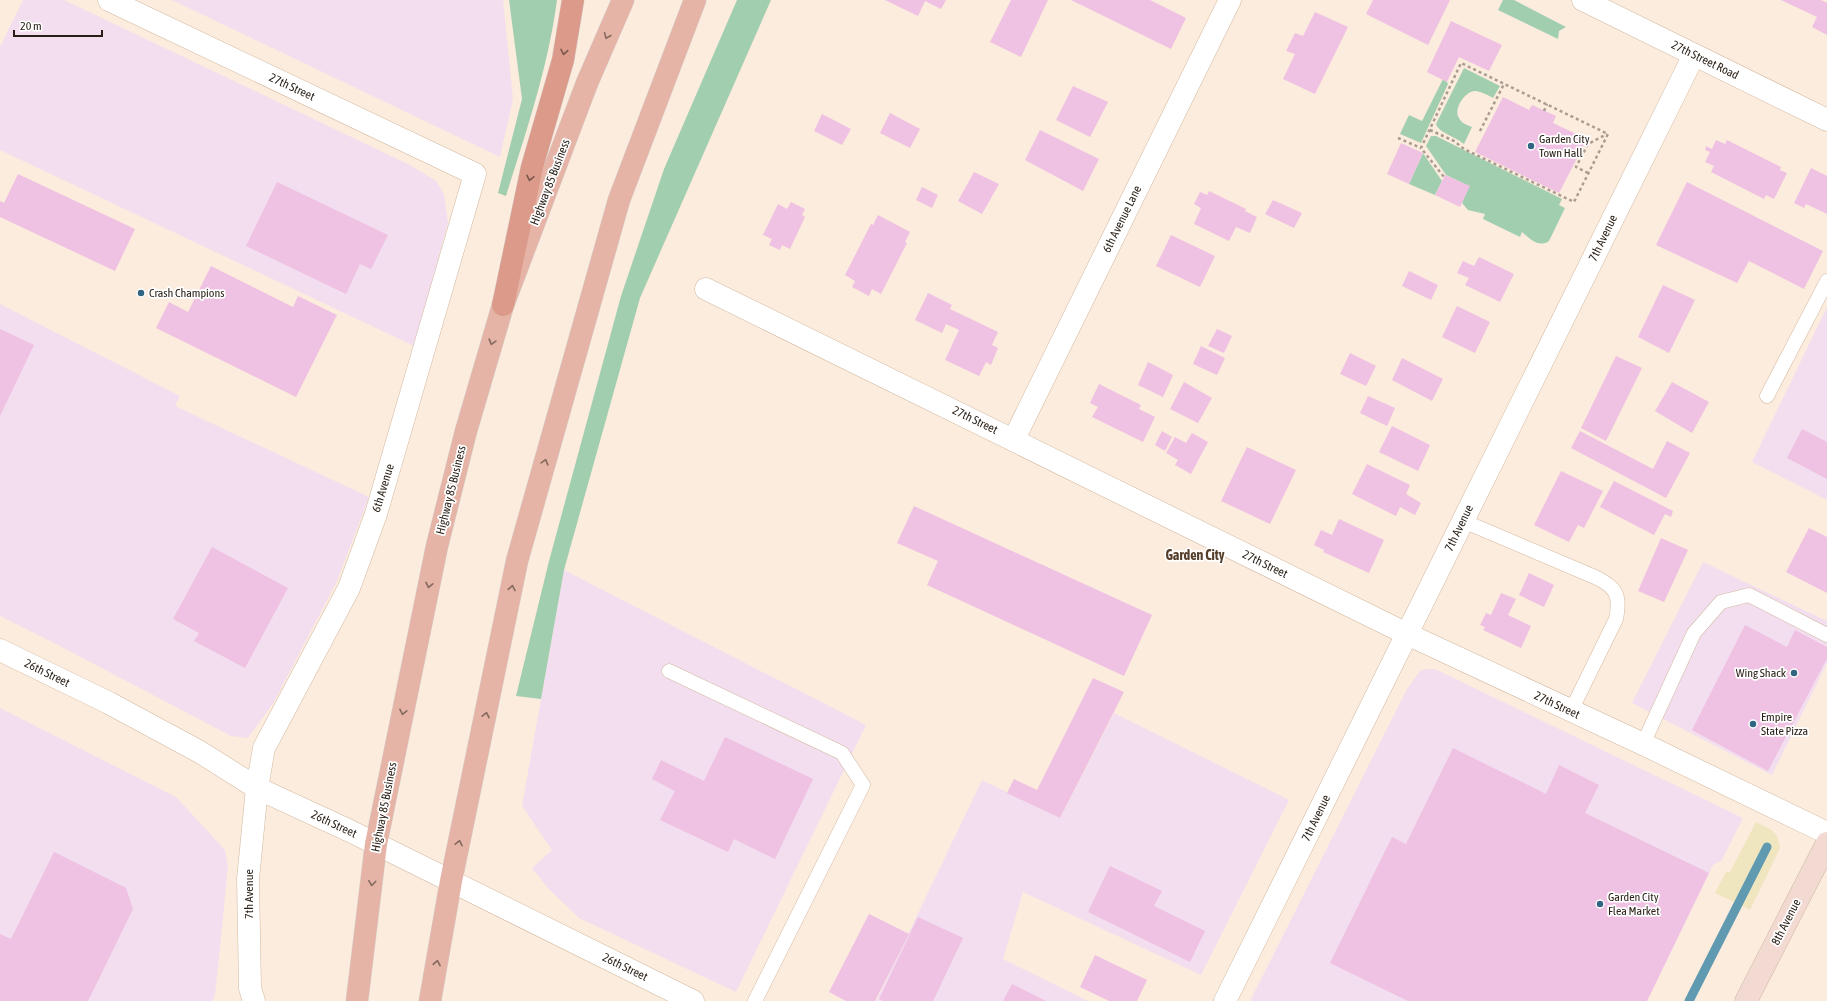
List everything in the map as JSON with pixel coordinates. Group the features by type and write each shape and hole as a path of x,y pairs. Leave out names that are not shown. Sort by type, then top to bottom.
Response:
{"highway":[{"path":"503,305 532,167 562,60 573,0"}],"main road":[{"name":"Highway 85 Business","path":"357,1001 376,844 437,546 466,431 503,305 587,83 623,0"},
{"path":"430,1001 451,881 517,561 619,200 695,0"},
{"name":"8th Avenue","path":"1746,1001 1827,843"}],"street":[{"name":"27th Street","path":"109,0 475,174"},
{"name":"6th Avenue Lane","path":"1014,439 1230,0"},
{"name":"27th Street Road","path":"1583,0 1827,120"},
{"name":"7th Avenue","path":"1225,1001 1694,55"},
{"name":"6th Avenue","path":"257,788 264,748 349,588 376,514 475,174"},
{"name":"27th Street","path":"706,289 1014,439 1407,634 1643,744 1827,833"},
{"name":"26th Street","path":"0,650 109,703 200,752 257,788 376,844 693,1001"},
{"name":"7th Avenue","path":"249,997 248,879 257,788"}],"lane":[{"path":"1767,396 1827,281"},
{"path":"1463,521 1595,577 1608,583 1616,591 1619,607 1616,619 1571,711"},
{"path":"1643,744 1694,633 1721,602 1749,595 1827,635"},
{"path":"669,671 842,753 863,785 754,1001"}],"path":[{"path":"1421,148 1461,63 1608,134"},
{"path":"1480,131 1504,84"},
{"path":"1544,111 1547,104"},
{"path":"1430,130 1454,141 1464,149 1574,202 1608,134"},
{"path":"1588,173 1576,167 1588,144 1608,134"},
{"path":"1398,138 1421,148 1444,177"}],"shaded area":[{"path":"23,0 64,0 408,164 436,181 444,194 448,223 414,346 0,150 0,47"},
{"path":"172,0 503,0 513,99 500,157"},
{"path":"0,304 180,396 175,406 369,497 337,581 274,702 248,738 231,736 0,616"},
{"path":"1827,307 1827,500 1752,462"},
{"path":"1703,562 1827,621 1827,663 1772,775 1632,703"},
{"path":"564,570 866,725 736,992 579,918 548,888 532,868 552,850 522,806"},
{"path":"1435,669 1743,818 1722,860 1713,865 1647,1001 1250,1001 1407,689 1420,671"},
{"path":"0,708 176,797 225,850 228,866 215,995 212,1001 0,1001"},
{"path":"1114,713 1289,800 1201,975 1023,892 1003,959 1088,1001 876,1001 982,780 1060,818"}],"green space":[{"path":"509,0 557,0 542,75 529,124 506,196 498,193 522,99"},
{"path":"737,0 771,0 640,298 564,570 541,699 516,696 549,561 621,296 664,169"},
{"path":"1503,0 1514,0 1566,27 1559,31 1558,39 1498,10"},
{"path":"1464,68 1500,86 1493,98 1482,92 1475,91 1467,94 1461,101 1458,110 1459,118 1463,123 1472,127 1464,144 1441,130 1436,124"},
{"path":"1443,79 1448,84 1421,143 1400,134 1409,115 1422,121"},
{"path":"1431,136 1436,136 1562,199 1559,205 1565,208 1549,241 1542,244 1535,242 1522,232 1520,237 1483,219 1485,214 1468,210 1462,203 1469,186 1446,175 1426,146"},
{"path":"1423,153 1442,181 1435,195 1409,184"}],"sand":[{"path":"1756,822 1773,831 1777,837 1780,848 1750,910 1740,905 1770,846 1766,845 1736,903 1715,893 1726,872 1730,872"}],"building":[{"path":"885,0 946,0 941,9 925,1 918,16"},
{"path":"1011,0 1048,0 1021,57 990,42"},
{"path":"1071,0 1150,0 1186,18 1171,49"},
{"path":"1373,0 1450,0 1428,45 1366,14"},
{"path":"1781,0 1821,0 1827,3 1827,35 1812,27 1817,17"},
{"path":"1315,12 1348,27 1315,94 1283,79 1295,54 1286,51 1295,33 1303,36"},
{"path":"1451,21 1502,45 1489,71 1459,57 1447,82 1427,72"},
{"path":"1073,86 1108,102 1090,137 1056,120"},
{"name":"Garden City Town Hall","path":"1503,97 1529,110 1532,105 1556,116 1553,123 1587,139 1559,193 1475,152"},
{"path":"890,113 920,129 910,148 880,133"},
{"path":"822,114 851,129 842,145 814,131"},
{"path":"1040,130 1099,159 1083,191 1025,160"},
{"path":"1716,140 1725,144 1727,140 1781,167 1780,170 1787,173 1774,199 1766,195 1764,199 1711,172 1714,166 1705,162 1710,152 1705,150 1706,146 1712,149"},
{"path":"1401,143 1423,153 1409,184 1387,174"},
{"path":"1811,168 1827,176 1827,214 1806,204 1804,208 1794,203"},
{"path":"974,172 999,184 982,214 958,201"},
{"path":"18,174 135,229 115,271 0,217 0,201 4,203"},
{"path":"1445,175 1470,186 1460,207 1435,195"},
{"path":"277,182 388,235 371,269 360,264 346,294 246,246"},
{"path":"1687,182 1823,251 1804,289 1749,261 1737,283 1656,245"},
{"path":"922,187 938,195 932,208 916,200"},
{"path":"1209,191 1246,209 1245,211 1257,217 1250,233 1236,227 1229,241 1194,224 1201,208 1194,204 1200,192 1207,195"},
{"path":"1273,200 1302,213 1294,228 1265,214"},
{"path":"791,202 805,209 802,215 805,217 790,249 782,245 780,250 769,245 772,239 763,235 778,204 787,209"},
{"path":"878,215 910,232 905,242 907,243 881,294 872,289 869,296 852,287 855,281 845,275 871,224 873,225"},
{"path":"1171,235 1215,256 1200,287 1156,266"},
{"path":"1479,257 1514,274 1500,302 1465,285 1469,278 1457,273 1463,261 1474,266"},
{"path":"211,266 293,307 298,296 337,315 296,397 156,328 169,302 188,312"},
{"path":"1409,271 1438,285 1431,300 1402,286"},
{"path":"1663,285 1695,300 1669,353 1638,337"},
{"path":"928,293 952,305 950,309 998,332 992,345 998,348 991,365 986,362 979,376 945,360 959,330 946,324 942,333 915,320"},
{"path":"1457,306 1490,322 1475,353 1442,337"},
{"path":"0,329 34,345 0,416"},
{"path":"1217,329 1232,336 1224,353 1208,346"},
{"path":"1201,346 1225,358 1217,375 1193,364"},
{"path":"1350,353 1376,366 1366,386 1340,374"},
{"path":"1616,356 1642,368 1606,441 1581,428"},
{"path":"1402,358 1443,379 1432,401 1392,380"},
{"path":"1148,362 1173,375 1163,397 1138,385"},
{"path":"1184,382 1212,398 1198,423 1170,409"},
{"path":"1672,382 1709,402 1692,433 1655,411"},
{"path":"1099,384 1141,405 1139,409 1155,417 1143,442 1092,417 1098,407 1090,403"},
{"path":"1368,396 1395,408 1387,426 1360,413"},
{"path":"1392,426 1430,445 1418,471 1379,452"},
{"path":"1802,429 1827,442 1827,479 1787,458"},
{"path":"1162,431 1172,437 1165,451 1155,445"},
{"path":"1580,431 1653,469 1667,441 1690,453 1666,498 1571,448"},
{"path":"1192,433 1208,442 1191,474 1175,465 1178,460 1166,453 1175,437 1186,443"},
{"path":"1247,447 1296,470 1270,524 1221,501"},
{"path":"1367,464 1410,485 1406,494 1421,503 1415,515 1400,507 1396,516 1352,494"},
{"path":"1561,471 1603,491 1584,528 1578,525 1569,542 1534,525"},
{"path":"1614,481 1673,511 1671,517 1665,514 1654,535 1600,507"},
{"path":"914,506 1152,615 1124,676 927,585 938,561 897,543"},
{"path":"1339,519 1384,540 1369,573 1323,552 1324,550 1314,545 1321,530 1332,535"},
{"path":"1809,528 1827,537 1827,593 1786,572"},
{"path":"1661,538 1688,550 1664,602 1638,591"},
{"path":"212,547 288,588 245,668 194,641 199,633 173,619"},
{"path":"1529,573 1554,585 1544,607 1519,595"},
{"path":"1501,593 1516,599 1508,615 1531,626 1521,648 1483,630 1485,627 1480,625 1486,613 1491,615"},
{"path":"1745,625 1787,647 1795,630 1827,647 1827,659 1768,771 1692,730"},
{"path":"1093,678 1124,692 1060,818 1007,793 1014,779 1037,790"},
{"path":"725,737 813,779 775,859 734,839 728,852 660,820 675,791 652,779 661,760 704,781"},
{"path":"1453,748 1546,794 1559,765 1599,785 1585,813 1709,873 1647,1001 1408,1001 1330,963 1392,837 1406,844"},
{"path":"54,852 126,888 133,909 88,1001 0,1001 0,934 11,939"},
{"path":"1110,866 1162,891 1154,906 1205,931 1190,962 1088,912"},
{"path":"869,914 909,934 875,1001 846,1001 829,992"},
{"path":"918,917 963,938 933,1001 883,1001 879,999"},
{"path":"1095,955 1147,980 1137,1001 1109,1001 1080,987"},
{"path":"1012,984 1046,1001 1003,1001"}],"waterway":[{"path":"1689,1001 1767,847"}],"place":[{"name":"Garden City Town Hall","path":"1531,146"},
{"name":"Crash Champions","path":"141,293"},
{"name":"Wing Shack","path":"1794,673"},
{"name":"Empire State Pizza","path":"1753,724"},
{"name":"Garden City Flea Market","path":"1600,904"}],"district":[{"name":"Garden City","path":"1195,555"}]}
